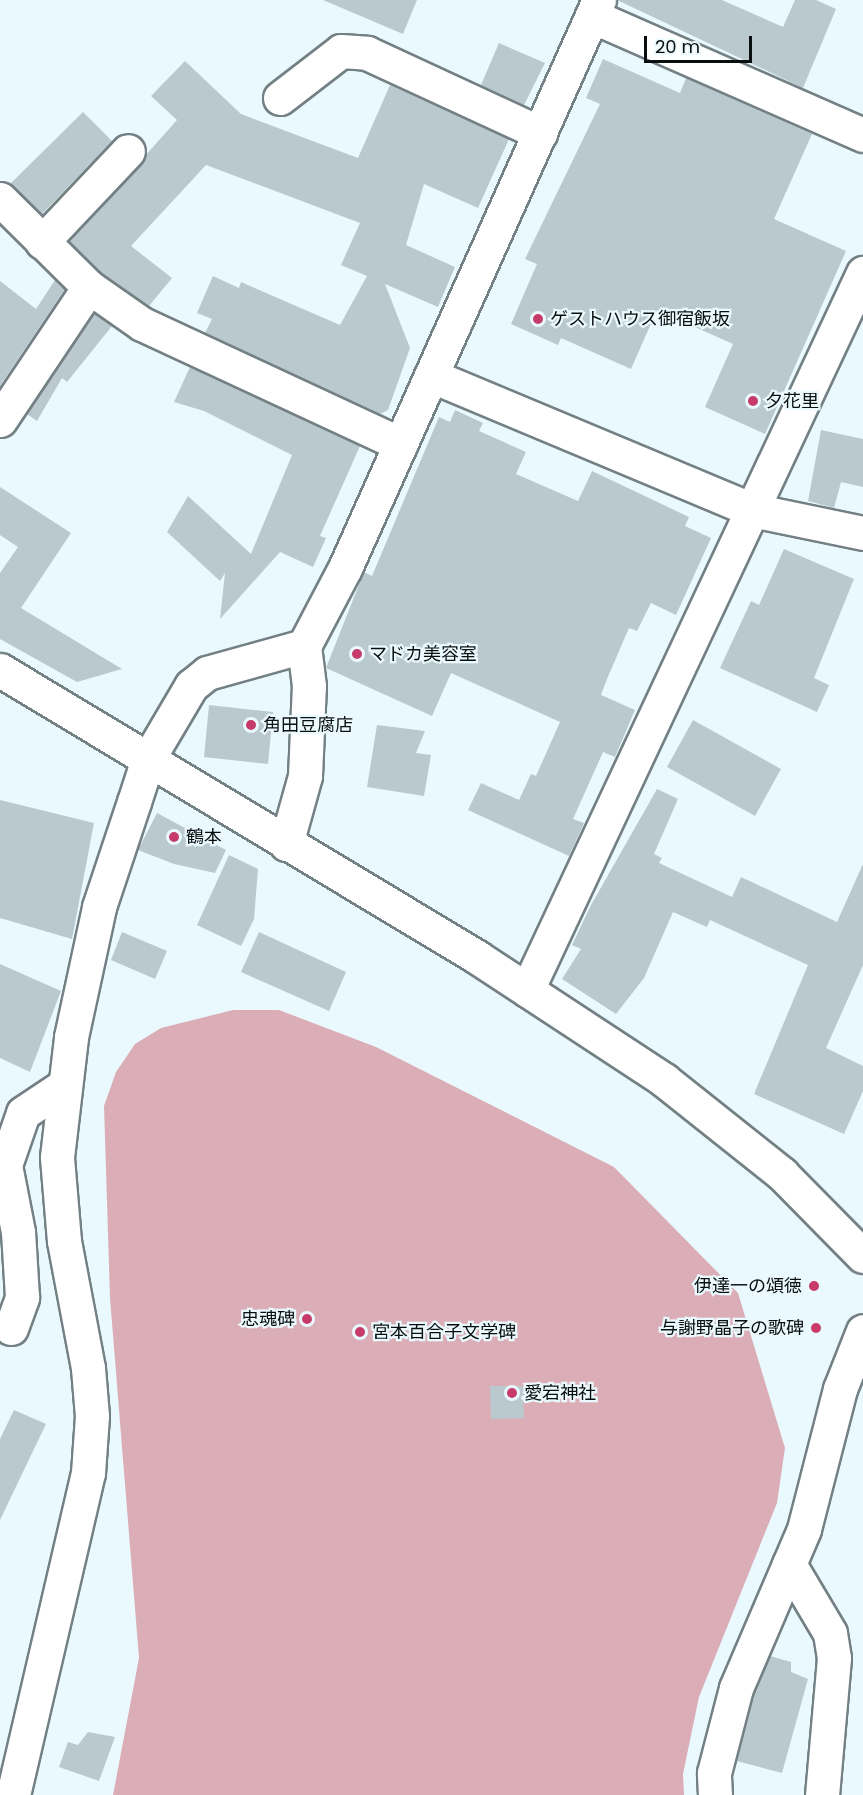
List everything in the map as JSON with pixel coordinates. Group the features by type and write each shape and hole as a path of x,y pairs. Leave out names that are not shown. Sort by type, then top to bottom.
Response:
{"street":[{"path":"286,844 305,776 309,686 304,646 401,444 596,8 863,135"},
{"path":"280,98 341,51 368,53 540,133"},
{"path":"42,242 128,151"},
{"path":"0,199 88,287 142,324 401,444"},
{"path":"527,990 863,273"},
{"path":"0,420 88,287"},
{"path":"432,376 752,510 863,533"},
{"path":"13,1795 88,1473 92,1416 88,1368 64,1241 57,1157 65,1085 99,907 148,759 177,704 207,673 304,646"},
{"path":"0,670 527,990 664,1080 764,1159 863,1256"},
{"path":"10,1328 22,1297 5,1185 5,1165 23,1113 65,1085"},
{"path":"715,1795 719,1750 736,1689 789,1564 820,1479 840,1389 863,1331"},
{"path":"789,1564 830,1633 834,1658 822,1795"}],"shaded area":[{"path":"233,1010 279,1010 376,1047 614,1167 738,1293 785,1448 777,1503 699,1697 683,1774 684,1795 113,1795 139,1658 110,1298 104,1106 116,1072 135,1044 161,1028"}],"building":[{"path":"323,0 417,0 403,34"},
{"path":"617,0 722,0 783,27 795,0 816,0 836,9 803,88"},
{"path":"499,43 545,63 524,105 481,85"},
{"path":"603,59 680,93 686,78 812,134 774,219 846,251 765,434 705,407 733,344 657,310 631,369 561,338 558,345 511,324 537,264 525,259 600,104 586,98"},
{"path":"185,61 241,114 358,158 390,85 509,139 478,208 424,184 406,245 455,267 438,307 385,284 410,348 388,410 380,414 205,333 212,319 197,313 213,276 239,288 241,282 340,325 367,276 341,265 360,223 206,165 131,246 172,278 149,306 101,273 69,241 177,120 151,96"},
{"path":"83,112 112,141 42,214 10,184"},
{"path":"55,280 65,289 0,386 0,281 36,309"},
{"path":"94,313 112,326 67,382 62,378 37,421 27,414"},
{"path":"190,367 360,446 320,536 326,538 313,567 280,552 220,619 225,573 220,581 167,532 188,496 251,554 292,455 204,411 174,402"},
{"path":"455,410 483,423 479,431 526,452 516,474 578,501 592,471 689,517 685,526 711,538 676,615 651,603 637,631 629,628 601,695 635,710 615,757 603,752 573,819 584,823 569,856 468,810 481,783 519,800 531,774 536,776 560,722 451,673 432,716 326,668 364,572 372,576 439,417 450,422"},
{"path":"821,430 863,439 863,487 841,482 834,508 808,501"},
{"path":"0,487 71,533 21,608 122,669 77,682 0,639 0,573 18,547 0,535"},
{"path":"784,549 854,579 814,678 829,685 817,712 720,668 751,601 759,605"},
{"path":"209,705 273,712 268,764 204,757"},
{"path":"693,720 781,769 755,816 667,767"},
{"path":"377,725 425,731 416,753 431,755 424,796 367,787"},
{"path":"657,789 678,799 654,854 662,858 659,863 732,897 741,877 837,922 863,864 863,965 826,1048 863,1066 863,1091 844,1134 754,1094 808,965 710,920 707,927 673,912 644,978 616,1014 562,979 581,949 572,945 591,905"},
{"path":"0,800 94,823 72,939 0,918"},
{"path":"157,813 226,850 215,873 174,864 138,850"},
{"path":"229,855 258,869 254,919 241,946 197,925"},
{"path":"122,932 167,951 155,979 111,960"},
{"path":"259,932 346,972 329,1011 241,972"},
{"path":"0,964 61,991 30,1072 0,1058"},
{"path":"490,1386 523,1386 524,1418 491,1419"},
{"path":"14,1410 46,1424 0,1520 0,1439"},
{"path":"770,1656 791,1662 791,1672 808,1679 782,1773 737,1761 754,1694"},
{"path":"88,1732 115,1737 99,1781 59,1767 68,1742 78,1745"}],"place":[{"name":"ゲストハウス御宿飯坂","path":"538,319"},
{"name":"夕花里","path":"753,401"},
{"name":"マドカ美容室","path":"357,654"},
{"name":"角田豆腐店","path":"251,725"},
{"name":"鶴本","path":"174,837"},
{"name":"伊達一の頌徳","path":"814,1286"},
{"name":"忠魂碑","path":"307,1319"},
{"name":"与謝野晶子の歌碑","path":"816,1328"},
{"name":"宮本百合子文学碑","path":"360,1332"},
{"name":"愛宕神社","path":"512,1393"}]}
